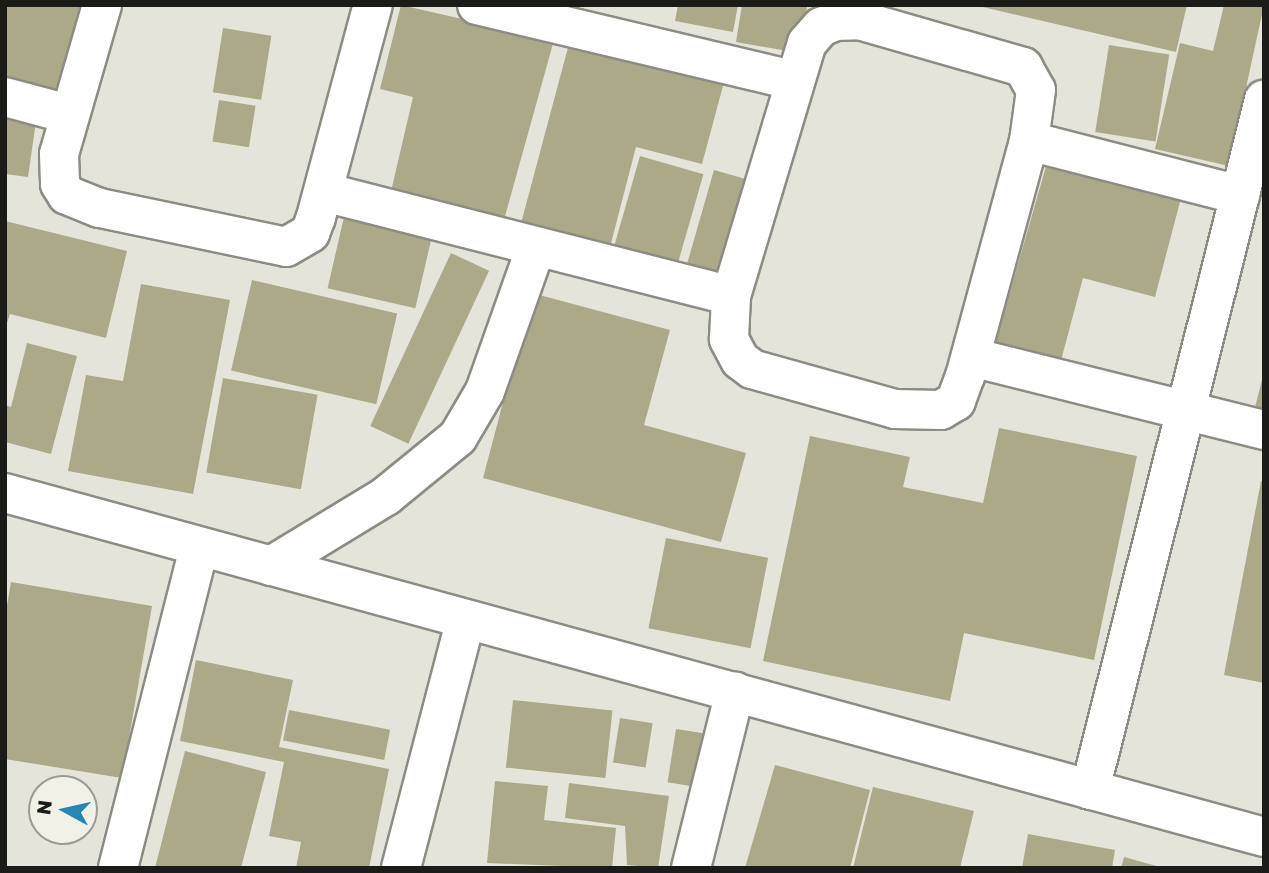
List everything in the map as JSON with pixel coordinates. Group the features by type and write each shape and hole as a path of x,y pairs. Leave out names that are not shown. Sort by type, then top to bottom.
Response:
{"street":[{"path":"102,5 68,114 58,172 67,195 79,202 286,247 310,233 324,192 373,5"},
{"path":"477,5 570,17 793,80"},
{"path":"859,20 1023,67 1036,90 1029,141 971,357 956,401 941,410 895,409 746,365 729,340 731,296 793,80 807,43 821,27 835,21 859,20"},
{"path":"5,97 68,114"},
{"path":"1090,790 1264,100"},
{"path":"1029,141 1240,195"},
{"path":"324,192 731,296"},
{"path":"271,566 386,496 458,437 485,390 536,247"},
{"path":"971,357 1264,430"},
{"path":"5,494 1264,837"},
{"path":"118,868 199,547"},
{"path":"401,868 466,619"},
{"path":"691,868 735,691"}],"building":[{"path":"5,5 82,5 65,92 5,81"},
{"path":"401,5 554,40 502,227 389,200 413,97 380,89"},
{"path":"678,5 738,5 733,32 675,21"},
{"path":"742,5 807,7 799,53 736,42"},
{"path":"974,5 1187,5 1176,52"},
{"path":"1224,5 1264,5 1229,166 1155,149 1180,43 1213,51"},
{"path":"223,28 271,36 261,100 213,92"},
{"path":"570,40 724,82 702,164 636,147 609,251 520,227"},
{"path":"1109,45 1169,55 1155,141 1095,132"},
{"path":"219,100 256,106 249,147 212,141"},
{"path":"5,109 37,114 28,177 5,174"},
{"path":"640,156 703,174 676,268 613,250"},
{"path":"1047,163 1181,198 1155,297 1083,278 1059,368 993,351"},
{"path":"714,170 755,182 727,280 686,268"},
{"path":"344,217 432,237 415,308 328,288"},
{"path":"5,221 127,251 106,338 10,314 5,329"},
{"path":"451,253 489,271 408,444 370,426"},
{"path":"252,280 397,314 376,404 231,371"},
{"path":"141,284 230,300 193,494 68,471 86,375 123,381"},
{"path":"532,293 670,330 644,425 746,453 721,542 483,478"},
{"path":"27,343 77,356 51,454 5,442 5,405 11,407"},
{"path":"1264,376 1264,409 1255,407"},
{"path":"223,378 318,395 301,489 206,473"},
{"path":"999,428 1137,456 1094,660 964,633 950,701 763,661 810,436 910,457 903,487 983,503"},
{"path":"1261,481 1264,482 1264,683 1224,675"},
{"path":"666,538 768,558 751,648 648,628"},
{"path":"11,582 152,606 122,778 5,759 5,617"},
{"path":"196,660 293,680 279,747 389,769 369,868 296,868 301,842 269,836 284,762 180,741"},
{"path":"513,700 612,710 605,778 506,768"},
{"path":"289,710 390,730 384,760 283,740"},
{"path":"620,718 653,723 646,768 613,762"},
{"path":"676,729 707,734 698,787 668,782"},
{"path":"185,751 266,772 241,868 155,868"},
{"path":"775,765 870,790 850,868 745,868"},
{"path":"495,781 548,786 544,820 616,828 612,868 487,863"},
{"path":"569,783 669,796 658,868 627,865 625,826 565,818"},
{"path":"873,787 974,811 960,868 853,868"},
{"path":"1028,834 1115,850 1112,868 1022,868"},
{"path":"1124,857 1160,867 1160,868 1121,868"}]}
